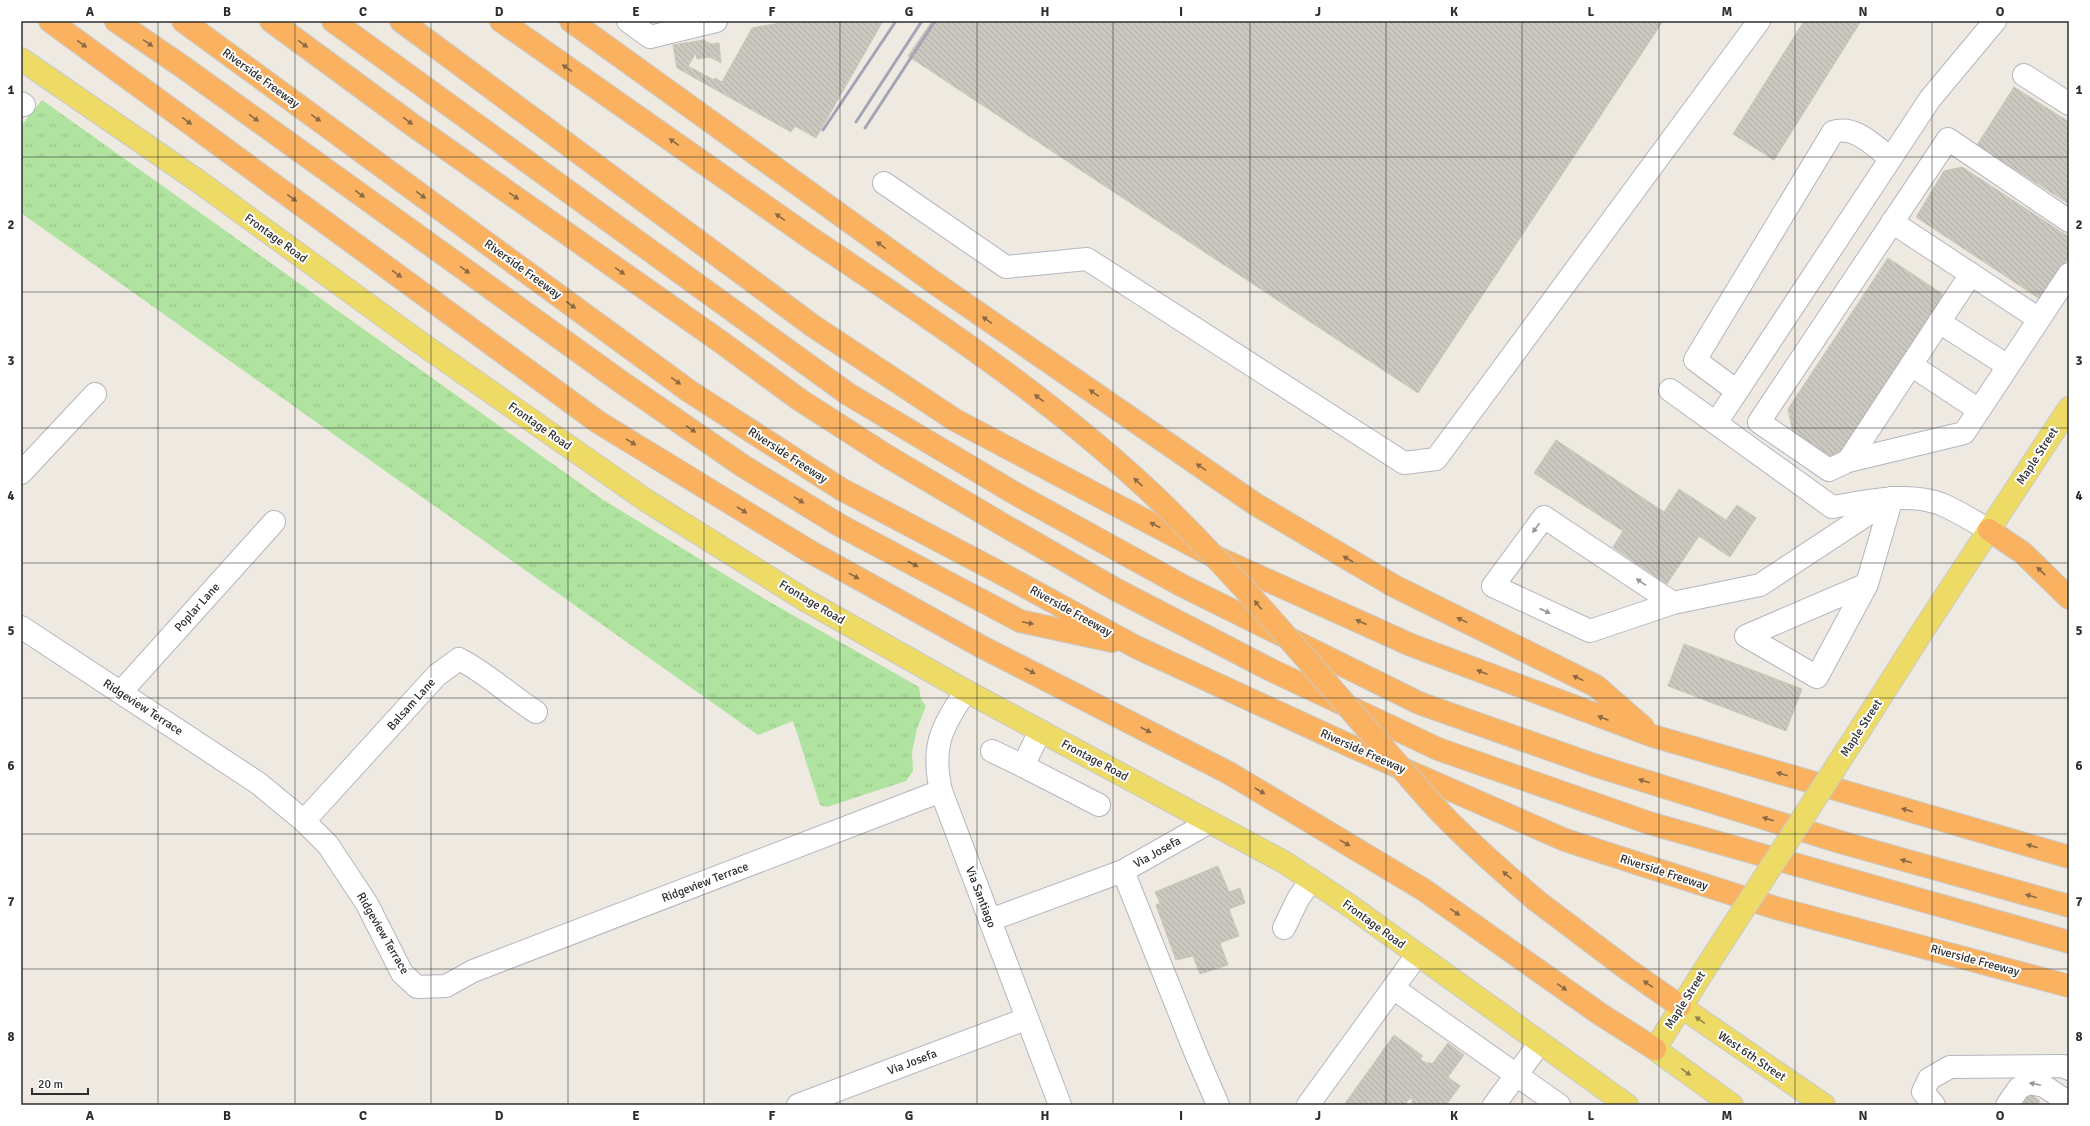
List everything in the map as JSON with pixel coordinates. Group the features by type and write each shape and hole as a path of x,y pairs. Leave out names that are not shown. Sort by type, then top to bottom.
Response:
{"highway":[{"path":"50,21 598,422 809,551 982,647 1242,780 1424,890 1600,1014 1655,1049"},
{"path":"116,21 196,76 624,384 743,466 841,526 1020,621 1136,647"},
{"name":"Riverside Freeway","path":"182,21 689,391 841,489 1006,576 1136,647 1353,747 1565,840 1776,908 2069,986"},
{"path":"271,21 414,126 814,409 887,456 1115,589 1269,669 1438,749 1649,823 2069,942"},
{"path":"333,21 848,394 1016,494 1183,586 1419,703 1594,765 1840,842 2069,906"},
{"path":"401,21 813,326 955,420 1207,553 1411,645 1653,736 2069,857"},
{"path":"501,21 812,239 934,321 1022,384 1084,433 1139,482 1228,571 1440,812 1493,864 1537,901 1627,969 1680,1006"},
{"path":"571,21 938,286 1255,504 1394,586 1596,686 1653,736"},
{"path":"1989,530 2022,553 2069,598"}],"main road":[{"name":"Frontage Road","path":"21,59 198,181 422,344 646,501 806,600 966,691 1284,862 1627,1105"},
{"name":"Maple Street","path":"1655,1049 1680,1006 2069,408"},
{"name":"West 6th Street","path":"1680,1006 1824,1105"},
{"path":"1655,1049 1732,1105"}],"street":[{"path":"628,21 650,37 716,21"},
{"path":"884,183 1006,267 1088,259 1404,463 1436,459 1759,21"},
{"path":"1716,423 1930,99 1995,21"},
{"path":"2024,75 2069,104"},
{"path":"1737,391 1696,360 1833,132 1843,129 1855,132 1890,158"},
{"path":"2069,221 1948,139 1759,422 1829,470 1848,461 1964,433 2069,274"},
{"path":"1892,222 2039,319"},
{"path":"1848,461 1971,274"},
{"path":"1939,322 2008,366"},
{"path":"1911,366 1979,410"},
{"path":"1670,390 1832,507 1892,498 1924,499 1939,503 1989,530"},
{"path":"21,473 95,394"},
{"path":"1867,584 1746,636 1816,677 1867,584 1892,498"},
{"path":"1673,603 1544,517 1493,586 1590,631 1673,603 1760,585 1892,498"},
{"name":"Poplar Lane","path":"121,692 274,522"},
{"name":"Ridgeview Terrace","path":"21,627 258,783 304,821 328,845 368,904 402,973 417,987 446,986 473,971 941,792"},
{"name":"Balsam Lane","path":"304,821 437,675 459,659 478,669 536,712"},
{"name":"Via Santiago","path":"966,691 951,713 941,736 937,752 936,771 941,792 1026,1019 1060,1105"},
{"path":"1023,766 1040,731"},
{"path":"992,751 1099,805"},
{"name":"Via Josefa","path":"990,920 1123,870 1210,822"},
{"path":"1123,870 1196,1054 1218,1105"},
{"path":"1284,928 1298,899 1311,880"},
{"path":"1308,1105 1417,955"},
{"path":"1393,988 1559,1105"},
{"name":"Via Josefa","path":"798,1105 1026,1019"},
{"path":"1494,1105 1540,1043"},
{"path":"1934,1105 1923,1092 1930,1079 1950,1066 2063,1066 2069,1069"},
{"path":"2007,1105 2019,1088 2029,1083 2044,1086 2069,1103"}],"green space":[{"path":"42,100 602,499 763,598 919,687 921,699 926,706 917,729 912,752 913,771 906,781 827,807 820,805 793,721 758,735 21,213 21,126"}],"building":[{"path":"791,21 883,21 816,138 795,126 791,132 677,68 673,45 704,40 711,44 719,43 721,63 710,57 697,59 696,53 688,66 714,80 715,78 722,82 752,28"},
{"path":"932,21 1663,21 1418,393 908,56"},
{"path":"1804,21 1861,21 1774,160 1733,134"},
{"path":"2014,87 2069,122 2069,204 1977,145"},
{"path":"1962,167 2069,237 2069,257 2040,299 1916,217 1944,171"},
{"path":"1888,258 1944,295 1836,459 1793,433 1788,409"},
{"path":"1556,440 1664,512 1679,489 1726,520 1737,505 1756,518 1730,557 1699,536 1667,584 1613,547 1623,531 1534,473"},
{"path":"1684,644 1802,689 1786,731 1668,686"},
{"path":"1218,866 1229,892 1240,888 1245,903 1229,909 1239,936 1220,943 1228,965 1200,974 1193,956 1176,960 1156,905 1160,903 1155,892"},
{"path":"1394,1035 1423,1056 1420,1059 1428,1064 1429,1062 1432,1064 1448,1043 1464,1055 1448,1077 1460,1086 1446,1105 1416,1105 1411,1102 1413,1100 1410,1098 1406,1103 1408,1105 1344,1105"},
{"path":"2029,1093 2040,1101 2037,1105 2010,1105 2018,1095 2025,1100"}],"railway":[{"path":"823,130 896,21"},
{"path":"856,122 922,21"},
{"path":"865,128 935,21"}]}
